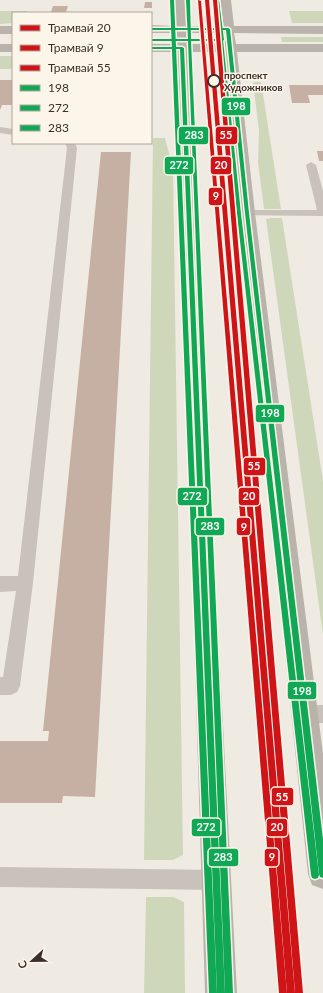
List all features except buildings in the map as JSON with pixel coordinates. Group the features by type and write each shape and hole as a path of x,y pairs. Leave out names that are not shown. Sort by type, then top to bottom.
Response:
{"main road":[{"path":"180,0 221,993"},
{"path":"225,0 247,213 314,714 323,874"},
{"path":"152,29 181,39 230,39 323,48"},
{"path":"0,30 12,30"},
{"path":"152,48 181,39 230,39 323,30"},
{"path":"0,48 12,48"}],"lane":[{"path":"0,130 12,132"},
{"path":"0,686 11,686 25,583 72,148 70,144"},
{"path":"247,213 323,212 311,165"},
{"path":"0,584 25,583"},
{"path":"0,878 216,880"}],"green space":[{"path":"0,11 27,11 12,12 12,23 0,24"},
{"path":"289,11 323,11 323,23 292,23"},
{"path":"281,37 323,37 323,42 282,42"},
{"path":"0,56 12,56 12,69 0,69"},
{"path":"253,82 261,82 281,209 264,209 258,163 259,131"},
{"path":"153,138 165,138 173,169 183,855 173,860 144,860"},
{"path":"282,218 323,481 323,635 266,219"},
{"path":"146,897 173,897 184,902 185,993 144,993"}],"tram line":[{"name":"20","path":"207,0 291,993"},
{"name":"55","path":"215,0 299,992"},
{"name":"9","path":"199,1 283,993"}],"transit line":[{"name":"272","path":"172,0 213,993"},
{"name":"283","path":"188,0 229,993"},
{"name":"272","path":"217,1 239,214 315,875"},
{"name":"283","path":"152,40 222,40 217,1"},
{"name":"198","path":"152,29 228,29 247,213 323,874"},
{"name":"198","path":"152,48 182,48 221,993"}],"place":[{"name":"проспект Художников","path":"214,81"}]}
